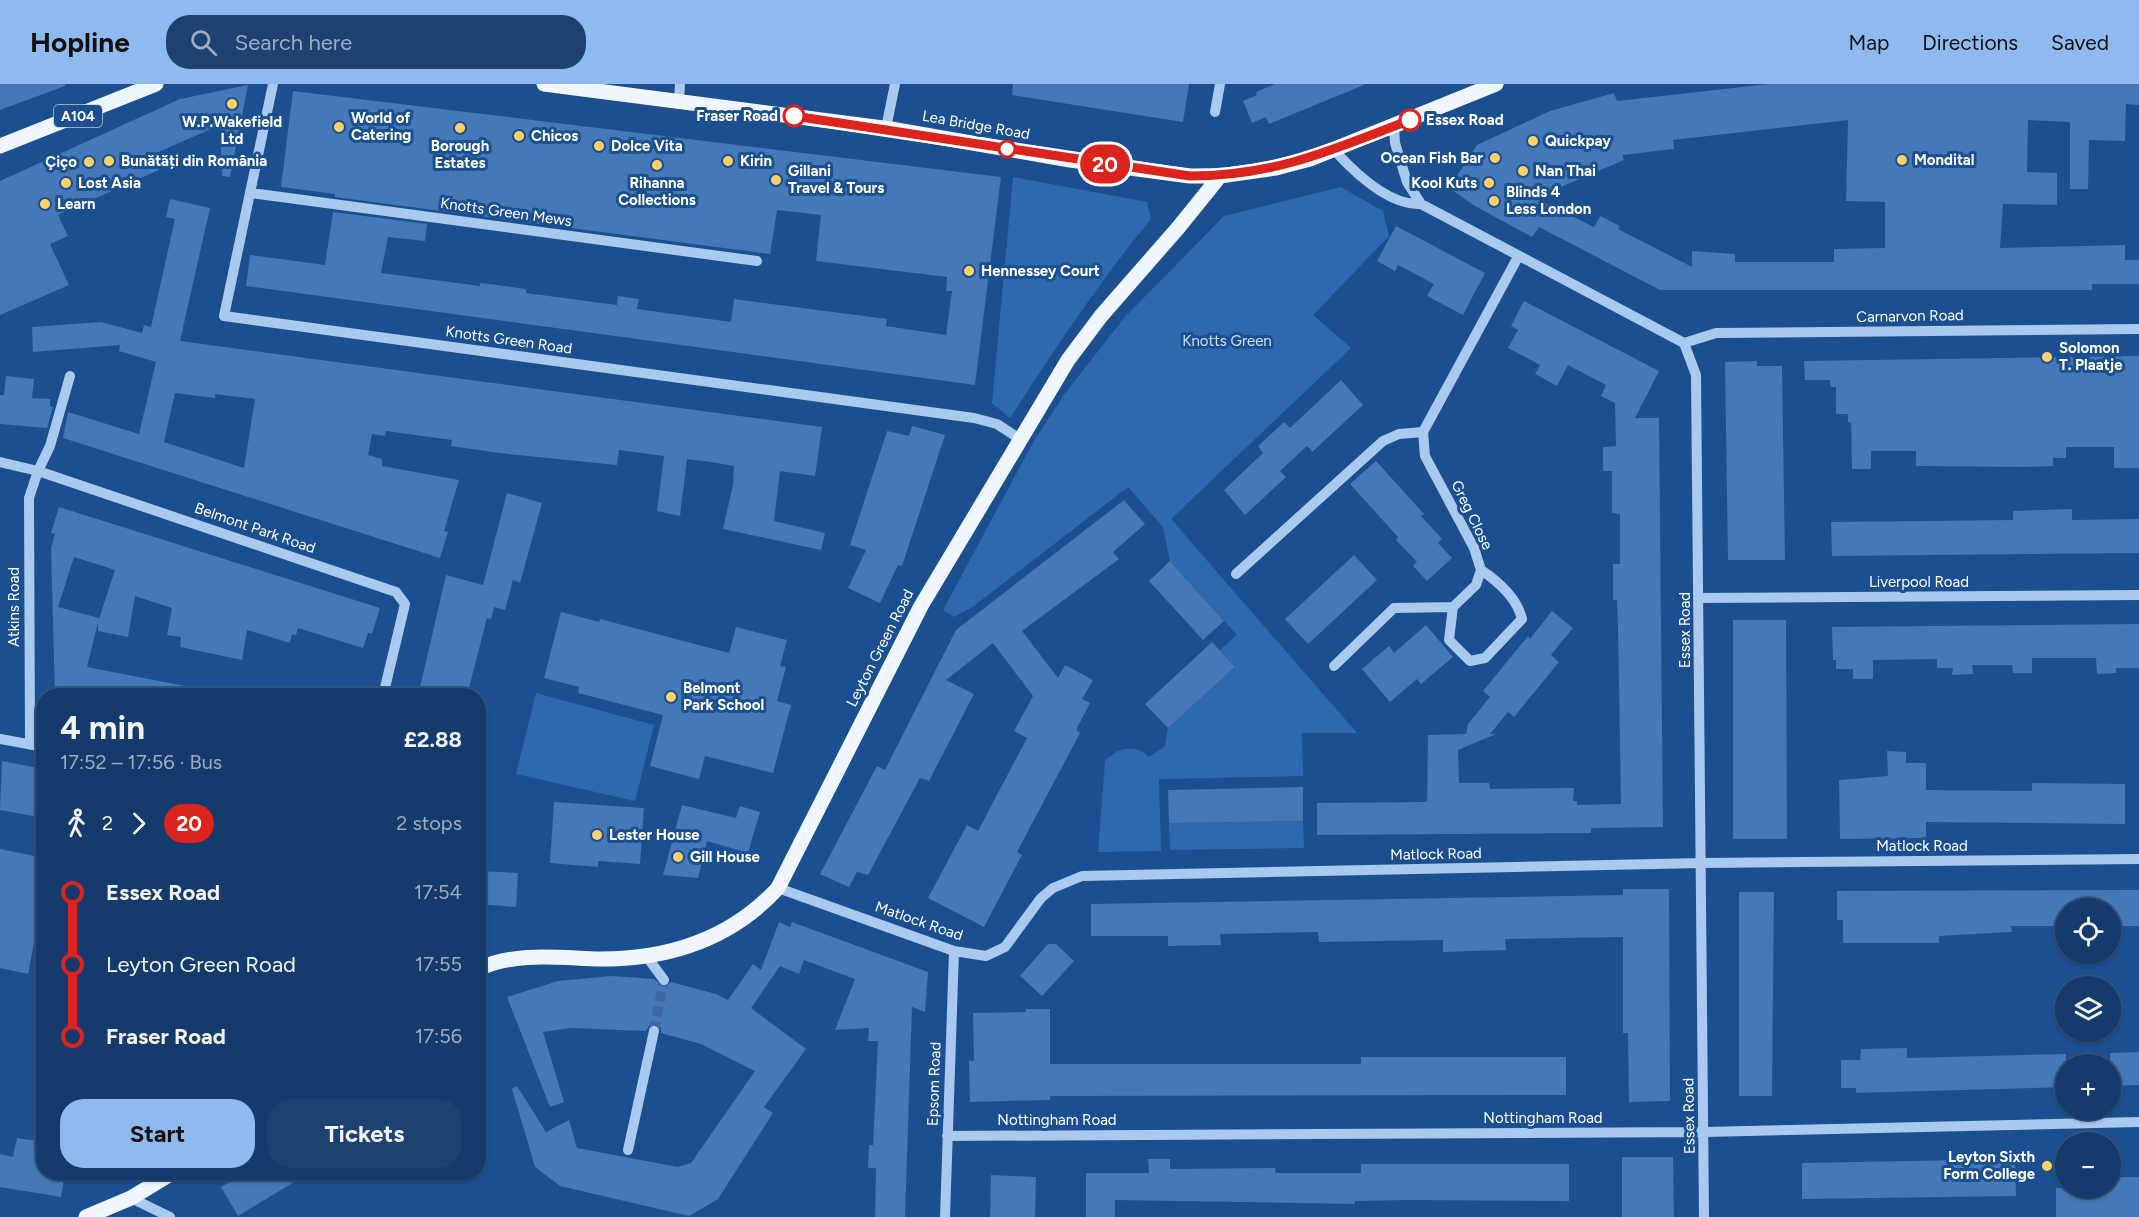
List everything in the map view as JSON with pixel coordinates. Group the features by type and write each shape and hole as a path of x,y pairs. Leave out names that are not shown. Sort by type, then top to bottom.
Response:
{"main road":[{"name":"A104","path":"0,146 156,84"},
{"name":"Lea Bridge Road","path":"544,84 886,128 1070,159 1190,176 1220,176 1286,166 1334,150 1496,84"},
{"name":"Leyton Green Road","path":"486,966 536,956 601,959 647,957 695,945 731,927 759,908 778,888 921,606 1068,360 1101,316 1220,176"},
{"path":"86,1217 131,1198 161,1180"}],"street":[{"name":"Knotts Green Road","path":"273,84 224,316 974,418 997,424 1020,439"},
{"path":"679,101 680,84"},
{"path":"886,128 895,84"},
{"path":"1215,112 1220,84"},
{"path":"1394,126 1395,143 1407,182 1421,204"},
{"path":"1334,150 1363,180 1378,189 1411,204 1421,204 1683,343"},
{"name":"Knotts Green Mews","path":"251,193 757,261"},
{"path":"1236,574 1383,441 1399,434 1424,432 1518,257"},
{"name":"Carnarvon Road","path":"1683,343 1716,333 2139,329"},
{"name":"Essex Road","path":"1683,343 1696,375 1700,598 1704,1217"},
{"name":"Atkins Road","path":"30,744 29,498 50,446 70,376"},
{"name":"Greg Close","path":"1424,432 1425,456 1474,548 1480,570 1476,585 1453,607"},
{"name":"Belmont Park Road","path":"0,462 38,471 396,592 405,604 385,688"},
{"path":"1334,666 1394,609 1453,607 1449,640 1470,661 1485,658 1522,619 1519,604 1492,578 1480,570"},
{"name":"Liverpool Road","path":"1700,598 2139,595"},
{"path":"0,739 36,745"},
{"name":"Matlock Road","path":"778,888 954,951 986,956 1005,947 1041,898 1053,888 1082,876 1702,863 2139,859"},
{"name":"Epsom Road","path":"945,1217 954,951"},
{"path":"647,957 664,980"},
{"path":"628,1150 654,1031"},
{"name":"Nottingham Road","path":"947,1136 1704,1132 2139,1122"},
{"path":"131,1198 170,1217"}],"green space":[{"path":"1013,177 1147,202 1151,219 1095,291 1010,418 992,403"},
{"name":"Knotts Green","path":"1341,187 1383,211 1389,236 1313,315 1351,348 1171,519 1357,733 1302,733 1303,776 1159,779 1161,851 1098,852 1105,761 1115,753 1126,749 1138,750 1149,757 1165,746 1168,728 1235,667 1220,650 1237,635 1170,561 1163,527 1128,487 974,606 954,617 943,610 1035,439 1066,392 1124,318 1224,216"},
{"path":"536,693 654,725 635,801 516,774"},
{"path":"1303,821 1304,848 1170,850 1169,823"}],"building":[{"path":"0,84 65,84 65,86 0,110"},
{"path":"1013,84 1189,84 1183,122 1012,95"},
{"path":"1275,84 1364,85 1269,124 1266,117 1252,123 1243,101 1257,95 1256,92"},
{"path":"1769,84 2139,84 2139,105 2126,104 2125,141 2089,140 2088,189 2070,189 2070,122 2028,120 2027,172 2057,173 2057,205 2003,204 2000,248 2125,245 2125,260 2139,260 2139,284 2092,284 2092,290 1660,290 1539,227 1532,237 1475,206 1449,188 1477,145 1550,111 1614,93 1617,101","holes":["1848,120 1846,201 1885,202 1885,248 1834,249 1834,262 1735,262 1735,254 1692,251 1692,267 1618,229 1620,226 1600,216 1594,227 1535,198 1624,160 1622,155 1674,149 1673,140"]},
{"path":"248,85 230,177 222,176 220,125 154,154 159,170 58,215 68,236 50,244 69,285 0,315 0,181 180,99"},
{"path":"293,91 1001,177 975,385 246,286 250,255 325,265 333,212 427,224 425,241 388,237 381,273 480,286 480,283 497,285 526,289 526,293 617,305 618,296 639,299 637,309 731,322 734,299 887,319 886,326 946,335 952,291 946,291 947,277 816,261 821,215 777,210 770,254 335,197 335,194 281,187"},
{"path":"170,199 210,208 180,341 822,427 815,476 780,471 774,521 825,533 821,550 723,529 733,485 734,466 711,462 687,459 680,516 657,511 664,456 619,450 617,465 451,446 452,440 386,431 385,436 372,434 368,455 382,459 382,466 459,480 444,531 448,532 440,558 63,438 68,412 139,434 156,362 119,351 120,345 33,352 32,327 101,322 142,333 144,325 151,327 175,219 166,217","holes":["175,393 215,398 215,394 255,399 244,468 164,442"]},
{"path":"1396,226 1485,273 1463,315 1427,296 1434,284 1398,265 1395,271 1377,261"},
{"path":"1524,301 1659,371 1635,418 1659,418 1663,827 1591,828 1591,833 1317,835 1317,803 1427,802 1428,735 1466,734 1468,724 1490,697 1483,691 1528,636 1530,639 1552,611 1573,628 1551,655 1559,662 1514,717 1508,712 1490,734 1496,734 1458,750 1459,783 1489,783 1490,789 1574,788 1573,801 1577,801 1577,805 1621,804 1617,600 1613,600 1613,564 1620,564 1620,514 1612,513 1612,471 1603,471 1603,447 1616,446 1615,403 1601,396 1606,385 1568,365 1557,386 1535,374 1540,365 1508,348 1518,330 1511,326"},
{"path":"2139,356 2139,468 2114,468 2114,447 2066,447 2066,458 2053,458 2053,466 1916,466 1916,451 1871,451 1871,469 1852,469 1851,422 1848,422 1848,414 1836,414 1836,387 1831,387 1830,380 1805,380 1804,361"},
{"path":"1757,361 1757,366 1782,366 1785,560 1728,560 1725,362"},
{"path":"6,376 34,379 32,398 50,399 50,406 53,407 47,428 0,424 0,395 4,395"},
{"path":"1341,380 1363,405 1312,452 1307,446 1280,471 1286,477 1245,515 1224,490 1263,453 1258,446 1284,422 1290,428"},
{"path":"912,426 945,435 902,566 898,565 880,603 848,588 866,550 850,545 887,431 909,436"},
{"path":"1376,461 1424,514 1421,516 1442,539 1438,543 1452,558 1427,581 1413,566 1417,562 1396,540 1398,537 1350,484"},
{"path":"507,493 542,503 520,583 513,580 505,610 494,607 491,619 487,618 469,688 420,688 446,575 483,585"},
{"path":"1124,500 1145,524 1113,552 1119,559 1022,631 1058,678 1065,665 1093,680 1082,699 1090,703 1076,730 1080,733 1017,852 1022,855 984,927 928,898 967,825 978,831 1027,738 1014,731 1033,696 993,643 946,680 974,694 929,781 920,778 868,875 857,872 849,887 820,874 877,766 885,770 956,630"},
{"path":"59,507 380,608 372,634 368,633 363,648 298,628 296,635 292,634 290,643 247,630 242,660 180,647 181,637 167,635 172,608 135,596 128,637 98,631 98,622 87,667 190,688 55,688 51,548 55,534 51,533","holes":["74,557 115,570 98,622 99,618 58,607"]},
{"path":"2072,509 2072,520 2139,519 2139,553 1832,556 1831,522 2013,520 2013,511"},
{"path":"1354,555 1377,580 1308,644 1285,619"},
{"path":"1170,561 1224,621 1203,640 1149,581"},
{"path":"561,612 599,622 600,619 729,653 736,627 787,640 780,666 786,667 777,701 791,705 773,773 705,756 699,779 650,766 663,715 578,693 579,687 544,678"},
{"path":"1733,620 1786,620 1787,839 1733,839"},
{"path":"2139,624 2139,668 2116,668 2116,673 2097,674 2096,658 2032,658 2032,673 2013,673 2012,665 1972,665 1973,674 1952,675 1953,668 1937,668 1937,659 1873,660 1873,679 1853,679 1853,669 1836,669 1836,660 1833,660 1832,627"},
{"path":"1426,625 1453,657 1421,684 1417,679 1390,702 1362,669 1389,646 1394,653"},
{"path":"1212,642 1235,667 1168,728 1145,704"},
{"path":"1887,751 1906,752 1906,763 1926,763 1926,790 2032,791 2032,783 2125,784 2125,824 1926,822 1926,838 1840,839 1839,780 1888,776"},
{"path":"2,761 36,767 36,817 0,810"},
{"path":"1303,787 1303,821 1169,823 1168,790"},
{"name":"Lester House","path":"554,802 644,808 640,864 598,861 598,867 550,863"},
{"name":"Gill House","path":"682,805 736,818 740,806 760,812 748,853 707,841 698,878 663,875"},
{"path":"0,849 36,856 36,933 28,974 0,968"},
{"path":"486,871 518,873 516,907 486,905"},
{"path":"1623,889 1669,889 1670,1101 1629,1102 1628,1033 1623,1033 1623,937 1505,939 1506,950 1443,952 1443,940 1319,942 1318,932 1220,934 1221,945 1168,946 1168,936 1091,936 1091,904 1623,895"},
{"path":"2139,890 2139,926 2121,926 2121,898 2055,898 2055,926 2011,926 2012,932 1939,936 1939,943 1843,943 1843,920 1837,920 1837,891"},
{"path":"1739,892 1774,892 1772,1096 1739,1096"},
{"path":"779,922 790,927 792,922 928,972 925,1012 912,1007 905,1217 875,1217 876,1168 868,1168 869,1145 873,1145 878,1041 868,1041 869,1028 835,1030 855,979 804,960 799,974 780,966 751,1008 806,1049 764,1107 773,1113 718,1199 689,1216 560,1186 535,1167 512,1089 517,1086 546,1132 569,1120 577,1148 678,1167 691,1163 755,1071 701,1044 661,1033 661,1028 655,1024 649,1026 646,1031 570,1028 543,1032 564,1102 550,1107 507,997 558,981 611,976 654,979 664,987 671,982 716,994 728,1000 753,964 761,970"},
{"path":"1048,944 1056,944 1074,961 1042,996 1020,976"},
{"path":"1026,1009 1050,1009 1050,1064 1361,1064 1361,1057 1566,1057 1566,1095 1050,1096 1050,1100 970,1102 969,1061 974,1061 973,1013 1026,1012"},
{"path":"1907,1048 1907,1058 2055,1054 2055,1087 1856,1093 1856,1088 1841,1088 1841,1060 1860,1060 1861,1049"},
{"path":"2139,1052 2139,1085 2121,1086 2121,1054 2110,1053"},
{"path":"17,1138 36,1141 36,1180 64,1180 61,1197 0,1187 0,1154 13,1157"},
{"path":"1622,1157 1673,1157 1674,1217 1622,1217"},
{"path":"1148,1159 1170,1159 1170,1169 1275,1168 1276,1173 1361,1173 1361,1164 1569,1164 1569,1201 1408,1200 1355,1201 1355,1204 1115,1200 1115,1217 1086,1217 1086,1173 1149,1173"},
{"path":"2015,1159 2016,1196 1802,1199 1802,1163"},
{"path":"991,1175 1036,1177 1035,1217 990,1217"},
{"path":"2121,1177 2139,1177 2139,1217 2056,1217 2056,1198 2121,1198"},
{"path":"233,1180 297,1180 238,1216 221,1187"}],"tunnel":[{"path":"654,1031 664,980"}],"bus line":[{"name":"20","path":"794,116 1190,176 1220,176 1286,166 1410,120"}],"place":[{"name":"W.P.Wakefield Ltd","path":"232,104"},
{"name":"Fraser Road","path":"794,116"},
{"name":"Essex Road","path":"1410,120"},
{"name":"World of Catering","path":"339,127"},
{"name":"Borough Estates","path":"460,128"},
{"name":"Chicos","path":"519,136"},
{"name":"Quickpay","path":"1533,141"},
{"name":"Dolce Vita","path":"599,146"},
{"name":"Ocean Fish Bar","path":"1495,158"},
{"name":"Mondital","path":"1902,160"},
{"name":"Bunătăți din România","path":"109,161"},
{"name":"Kirin","path":"728,161"},
{"name":"Çiço","path":"89,162"},
{"name":"Rihanna Collections","path":"657,165"},
{"name":"Nan Thai","path":"1523,171"},
{"name":"Gillani Travel & Tours","path":"776,180"},
{"name":"Lost Asia","path":"66,183"},
{"name":"Kool Kuts","path":"1489,183"},
{"name":"Blinds 4 Less London","path":"1494,201"},
{"name":"Learn","path":"45,204"},
{"name":"Hennessey Court","path":"969,271"},
{"name":"Solomon T. Plaatje","path":"2047,357"},
{"name":"Belmont Park School","path":"671,697"},
{"name":"Lester House","path":"597,835"},
{"name":"Gill House","path":"678,857"},
{"name":"Leyton Sixth Form College","path":"2047,1166"}]}
